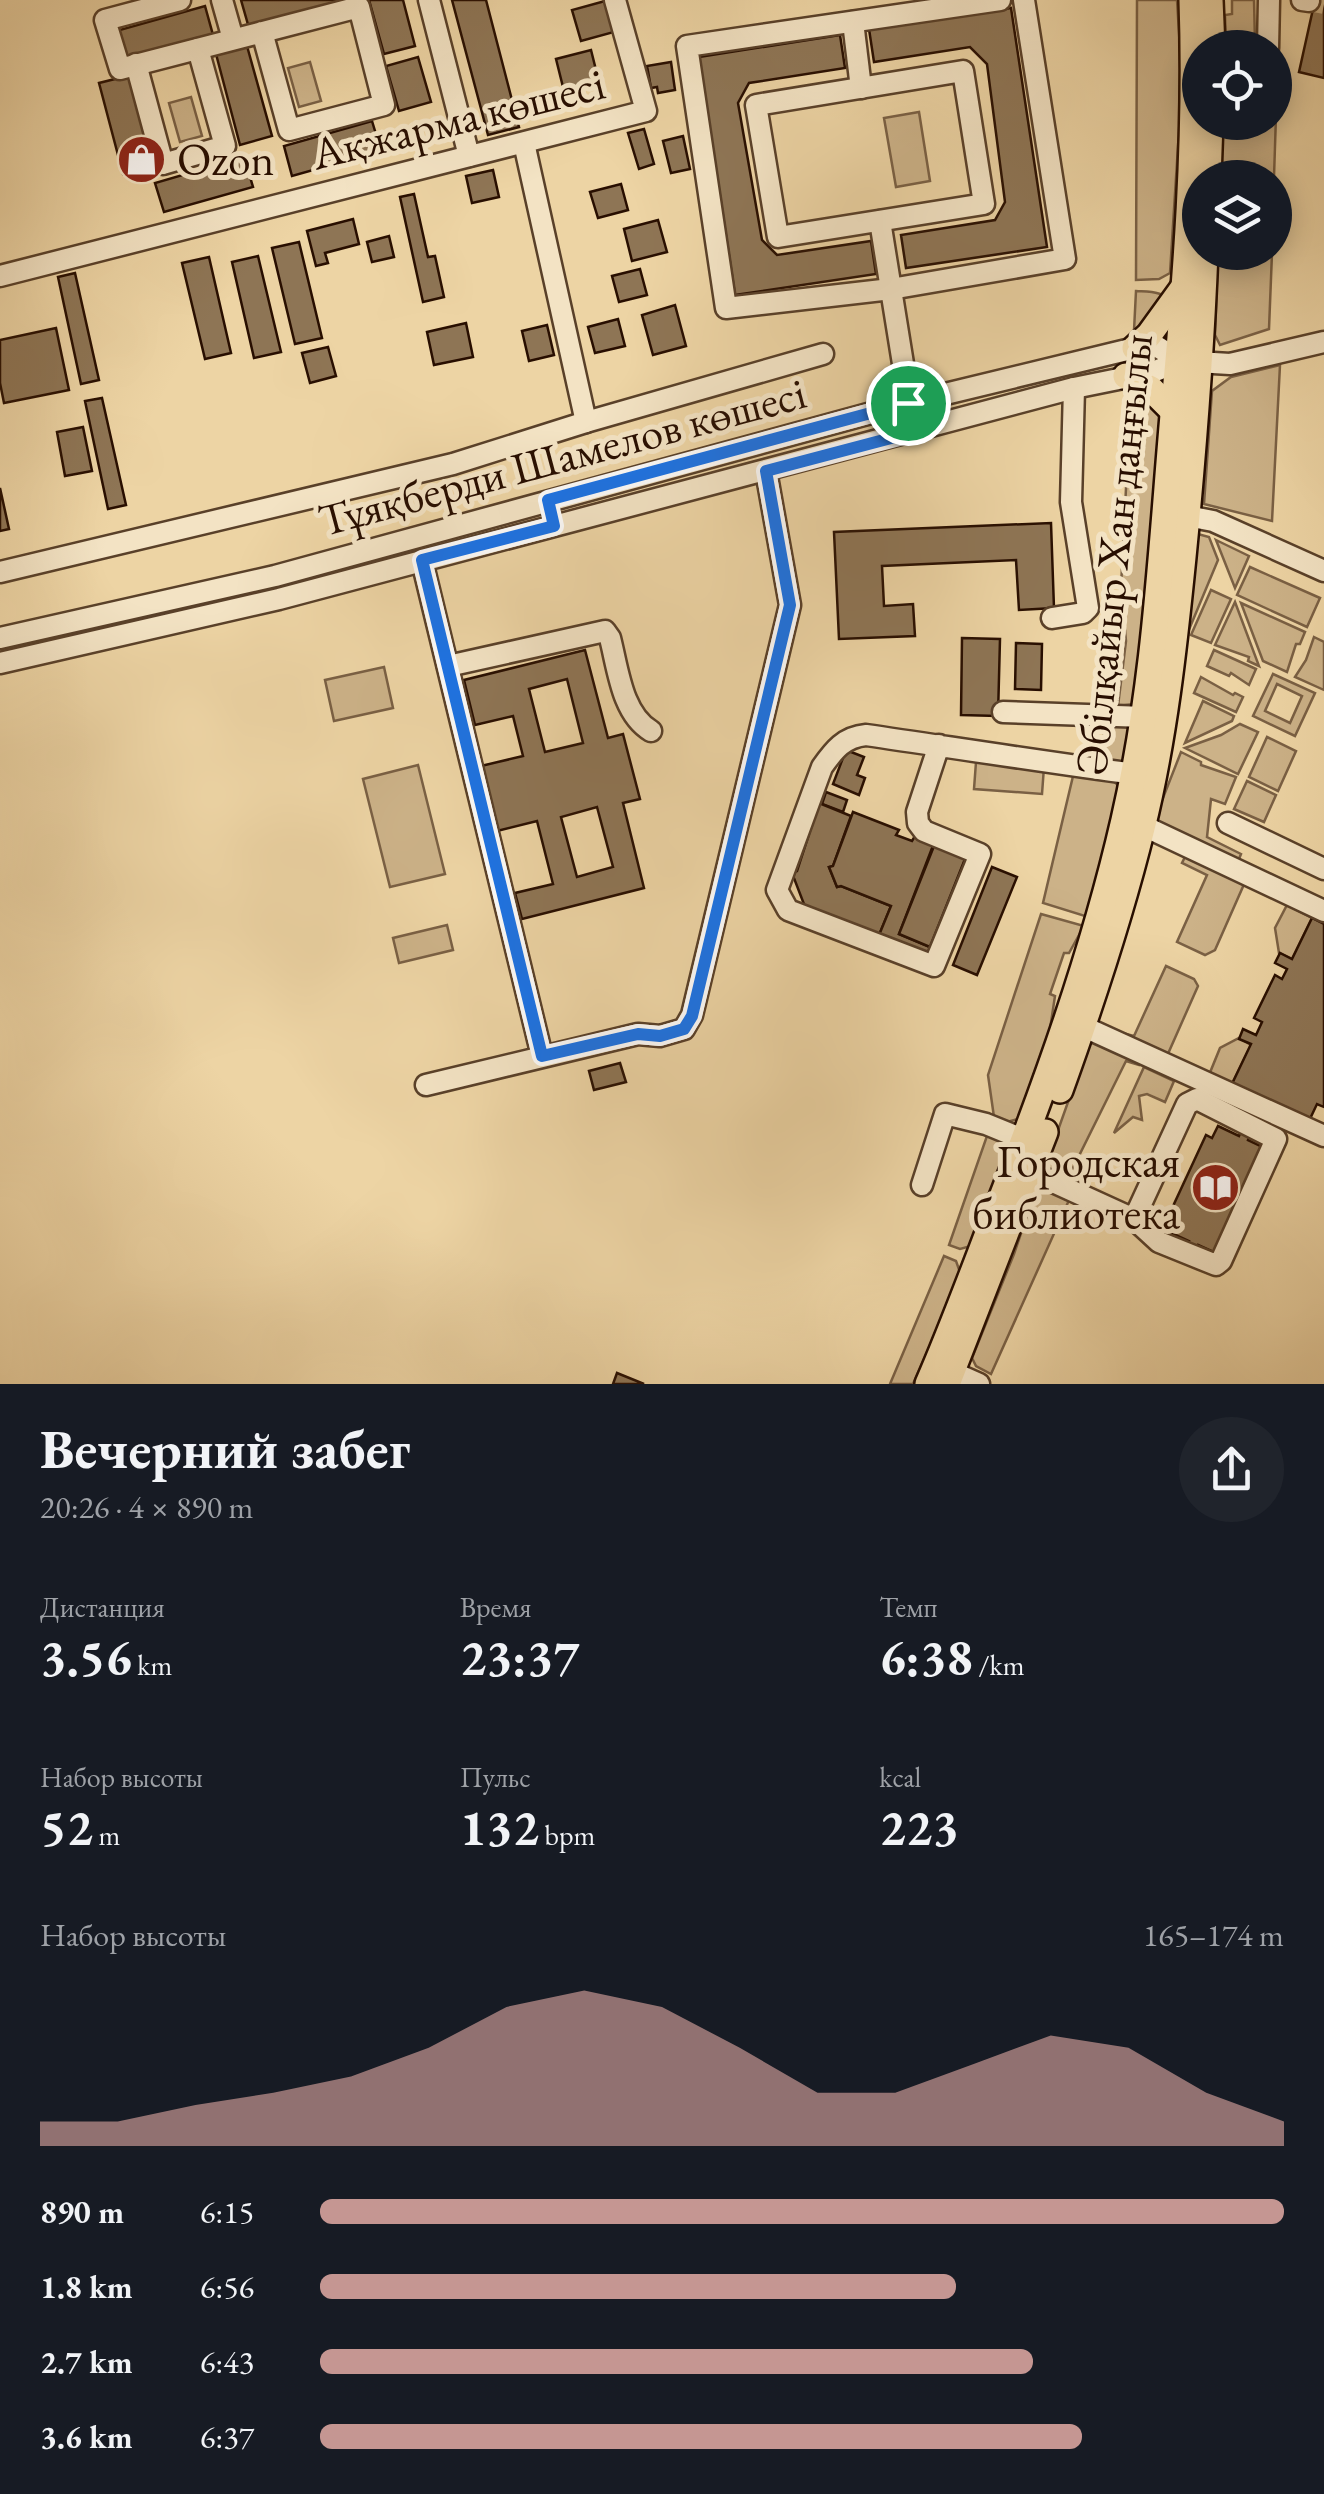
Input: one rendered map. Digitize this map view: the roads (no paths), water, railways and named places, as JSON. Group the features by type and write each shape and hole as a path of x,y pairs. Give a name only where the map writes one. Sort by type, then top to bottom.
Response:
{"main road":[{"name":"Әбілқайыр Хан даңғылы","path":"1192,0 1198,30"},
{"name":"Әбілқайыр Хан даңғылы","path":"1206,30 1210,0"},
{"name":"Әбілқайыр Хан даңғылы","path":"1133,824 1134,774 1158,624 1174,412 1191,362 1183,288 1195,140"},
{"name":"Әбілқайыр Хан даңғылы","path":"950,1378 1031,1172 1075,1023 1098,926 1133,824 1176,632 1187,516 1191,362 1203,270"},
{"path":"1135,348 1183,288"},
{"path":"1126,376 1151,389 1174,412"},
{"name":"Әбілқайыр Хан даңғылы","path":"928,1384 1024,1140 1075,1023"}],"street":[{"path":"180,0 105,20 120,69 358,4 384,105 289,130 262,32"},
{"path":"222,0 233,39"},
{"path":"429,0 470,156"},
{"name":"Ақжарма көшесі","path":"0,276 646,111 616,0"},
{"path":"1000,0 687,46 726,308 891,289 1065,259 1024,0"},
{"path":"1268,30 1269,0"},
{"path":"852,22 861,88"},
{"path":"136,64 162,164 225,146 198,48"},
{"path":"962,71 984,204 778,237 756,105 861,88 962,71"},
{"path":"524,143 586,422"},
{"path":"880,220 914,432"},
{"path":"1191,362 1230,364 1324,342"},
{"name":"Тұяқберди Шамелов көшесі","path":"0,638 275,576 908,403 1135,348 1153,344 1191,362"},
{"path":"0,572 453,464 823,354"},
{"name":"Тұяқберди Шамелов көшесі","path":"0,663 261,603 1074,388 1191,362"},
{"path":"1052,618 1082,613 1088,608 1070,502 1074,388"},
{"path":"426,1085 638,1034 660,1036 684,1029 692,1016 790,605 766,471"},
{"path":"548,500 554,526"},
{"path":"1187,516 1212,521 1324,571"},
{"path":"422,560 542,1056"},
{"path":"448,666 605,631 631,712 638,723 651,731"},
{"path":"1004,712 1145,717"},
{"path":"939,745 917,812 918,823 924,831 980,854 934,966 788,910 777,890 822,767 845,741 866,735 939,745 1134,774"},
{"path":"1133,824 1324,911"},
{"path":"1228,824 1324,869"},
{"path":"1075,1023 1324,1136"},
{"path":"1031,1172 1134,1219 1159,1242 1216,1265 1276,1138 1198,1099 1192,1100 1134,1219"},
{"path":"922,1185 945,1114 986,1124 1024,1140"},
{"path":"950,1378 979,1384"}],"tunnel":[{"path":"1309,1 1324,4"}],"place":[{"name":"Ozon","path":"142,159"},
{"name":"Городская библиотека","path":"1215,1187"}]}
